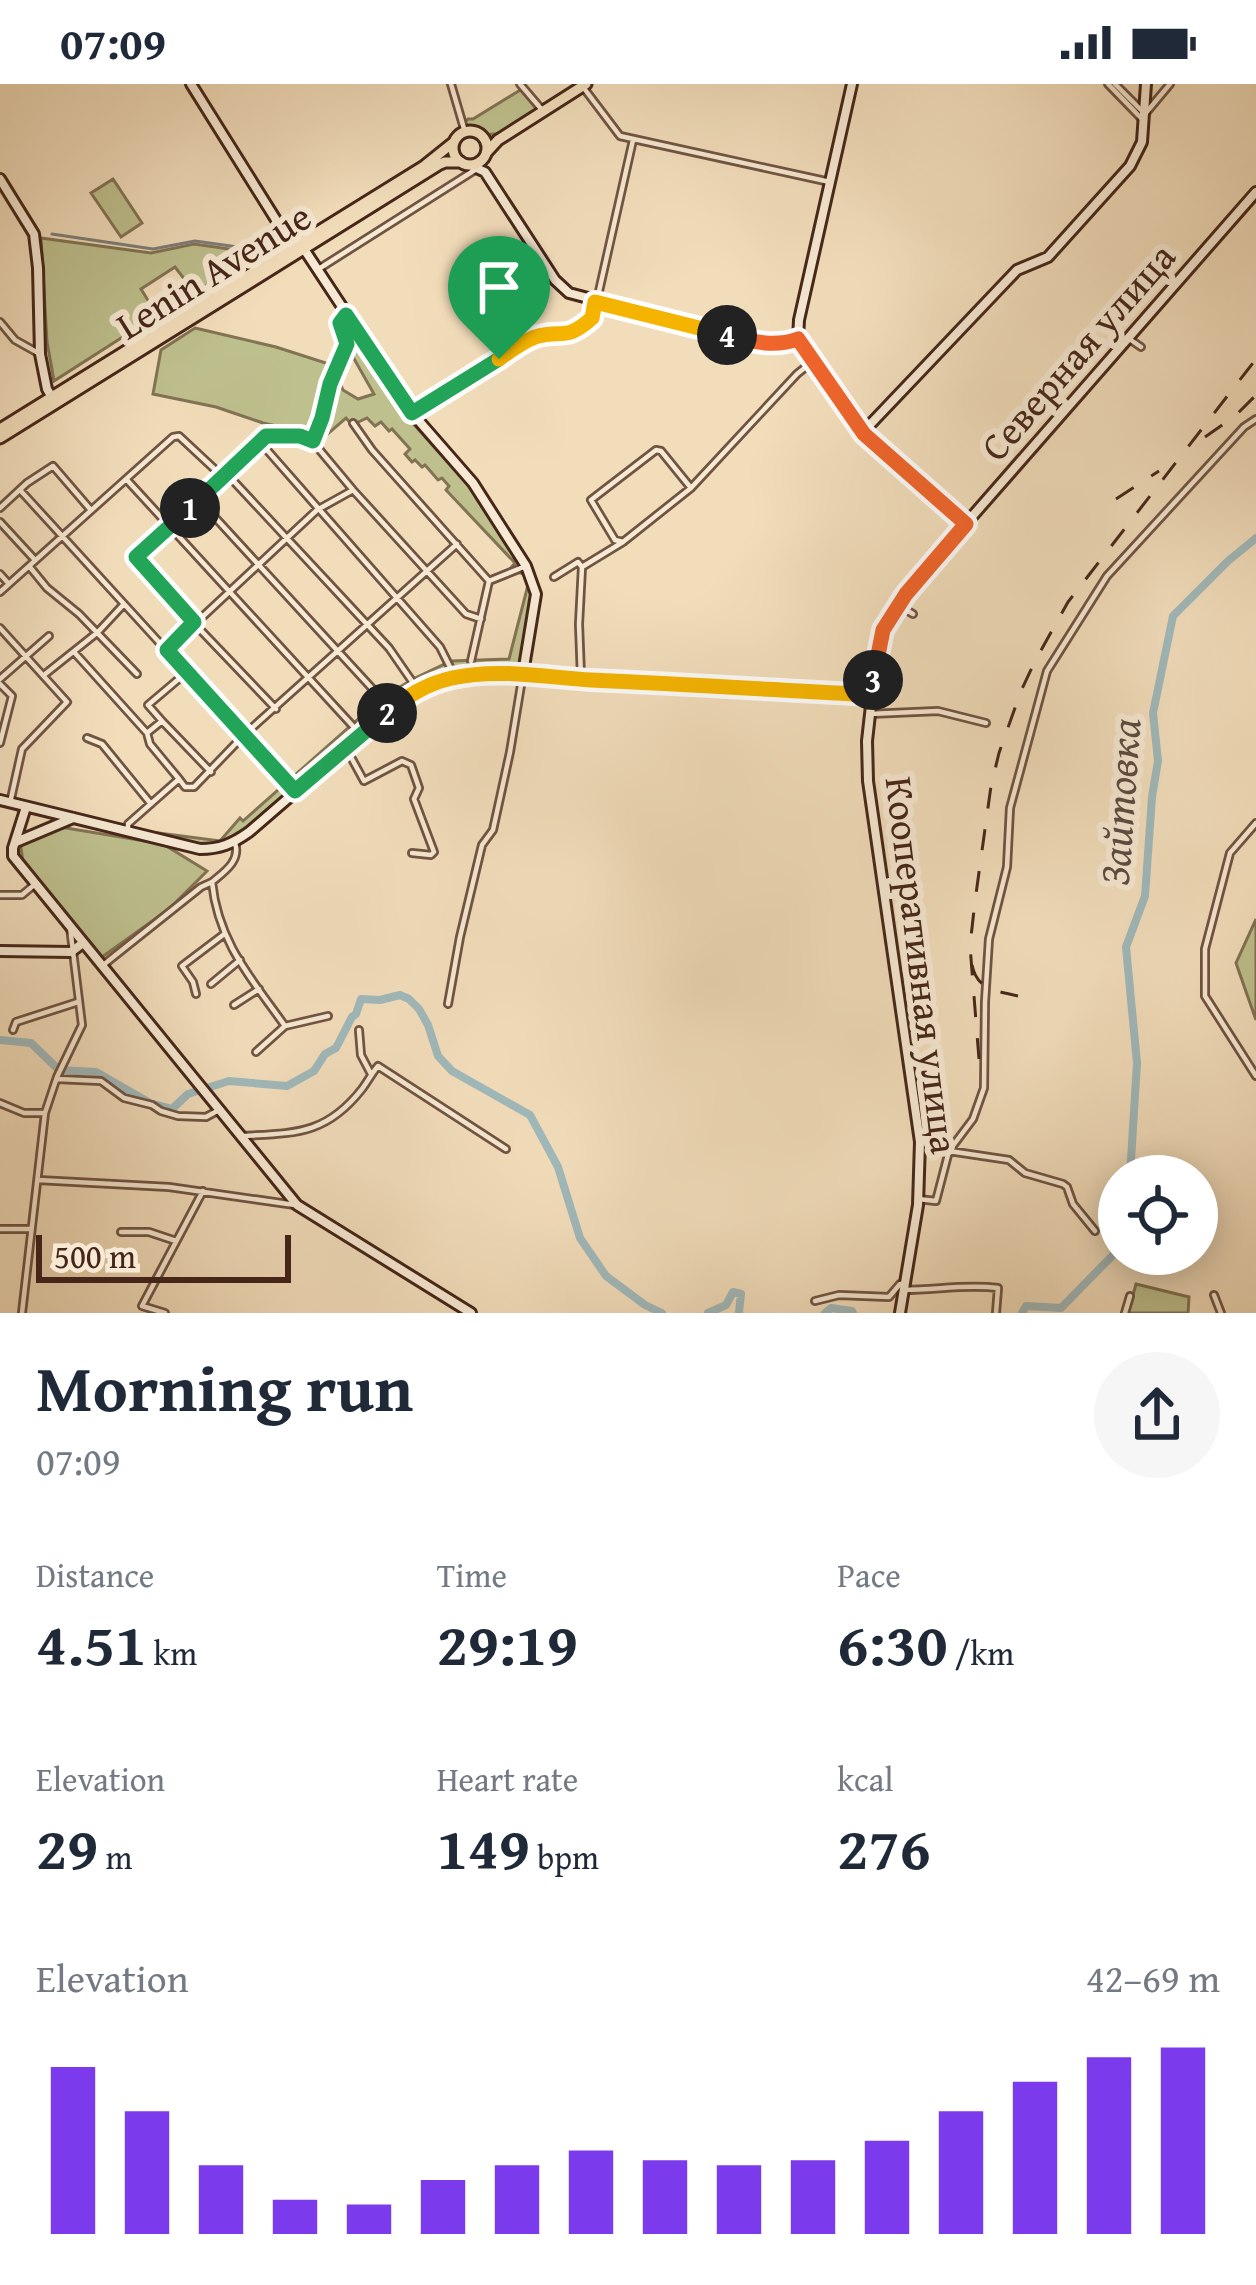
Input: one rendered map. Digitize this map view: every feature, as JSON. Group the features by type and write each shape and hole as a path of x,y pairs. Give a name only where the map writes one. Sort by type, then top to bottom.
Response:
{"main road":[{"path":"191,84 412,413 481,494 526,566 536,594 523,673"},
{"path":"852,84 798,339 862,432 966,524"},
{"path":"862,432 1017,270 1048,256 1123,174 1137,155 1146,84"},
{"name":"Lenin Avenue","path":"0,433 440,164 476,161 516,127 583,85"},
{"name":"Lenin Avenue","path":"298,248 446,151 465,132 497,136 516,127"},
{"path":"476,161 486,141 479,133"},
{"path":"454,142 453,151 476,161 555,280 569,293 759,343 798,339"},
{"path":"0,178 34,234 40,354 53,400"},
{"name":"Северная улица","path":"871,695 878,643 898,605 1256,192"},
{"path":"5,802 200,849 223,847 235,842 418,690 455,677 523,673 871,695"},
{"name":"Кооперативная улица","path":"871,695 868,781 920,1164 900,1313"},
{"path":"26,807 13,856 297,1205 471,1313"},
{"path":"14,842 73,818"},
{"path":"0,951 71,952 83,943"}],"street":[{"path":"451,84 465,132"},
{"path":"520,84 543,111"},
{"path":"1112,84 1145,117 1170,84"},
{"path":"583,85 617,134 830,182"},
{"path":"439,140 446,151"},
{"path":"412,413 527,340 563,336 592,318 633,140"},
{"path":"317,270 418,206 476,161"},
{"path":"313,441 347,344 340,323 346,315"},
{"path":"0,322 15,340 40,354"},
{"path":"1129,338 1141,347"},
{"path":"582,567 623,542 691,488 812,362"},
{"path":"918,1199 936,1201 949,1151 973,1119 984,1088 989,939 1007,867 1010,808 1047,671 1107,575 1256,419"},
{"path":"353,423 489,581"},
{"path":"0,592 179,436 287,537 368,624 418,690"},
{"path":"276,709 136,557 266,436 313,441 466,614 481,620"},
{"path":"260,442 440,647 455,677"},
{"path":"623,542 615,540 591,500 656,450 691,488"},
{"path":"0,508 53,466 90,509"},
{"path":"127,480 362,736"},
{"path":"20,490 295,791"},
{"path":"167,650 317,509 353,490"},
{"path":"199,500 391,710"},
{"path":"0,522 47,588 137,674"},
{"path":"74,652 147,733 150,744 188,789 457,544"},
{"path":"554,577 578,562 582,567 581,679"},
{"path":"489,581 526,566"},
{"path":"0,574 8,584"},
{"path":"471,661 489,581"},
{"path":"44,675 98,632 124,604"},
{"path":"898,605 913,614"},
{"path":"0,628 68,702 22,749 5,802"},
{"path":"0,743 12,696 0,682 49,636"},
{"path":"187,672 148,705 211,772"},
{"path":"448,1004 482,844 493,830 511,752 523,673"},
{"path":"869,714 946,712 986,723"},
{"path":"147,733 162,721"},
{"path":"88,738 102,744 151,804"},
{"path":"346,748 364,781 402,761 411,765 419,788 414,799 434,853 412,853"},
{"path":"128,832 128,824 179,779"},
{"path":"1256,823 1230,853 1205,949 1205,996 1256,1076"},
{"path":"102,966 212,882 234,860 235,842"},
{"path":"212,882 223,934 285,1026"},
{"path":"0,896 22,895 34,885"},
{"path":"22,1313 45,1113 82,1025 70,926"},
{"path":"196,994 182,966 223,934"},
{"path":"211,984 240,960"},
{"path":"235,1005 259,989"},
{"path":"13,1030 16,1022 78,1002"},
{"path":"256,1052 285,1026 328,1016"},
{"path":"358,1030 361,1055 371,1074"},
{"path":"242,1136 321,1126 348,1103 378,1066 506,1149"},
{"path":"57,1078 101,1081 124,1098 178,1116 206,1117 220,1110"},
{"path":"0,1103 24,1113 45,1113"},
{"path":"949,1151 1009,1160 1025,1173 1063,1184 1095,1231"},
{"path":"38,1180 203,1191 297,1205"},
{"path":"165,1313 142,1306 203,1191"},
{"path":"0,1228 31,1229"},
{"path":"121,1232 149,1232 176,1240"},
{"path":"815,1300 838,1295 889,1297 900,1284 936,1290 968,1285 998,1288 996,1313"},
{"path":"1214,1295 1220,1313"},
{"path":"1125,1313 1130,1297"}],"green space":[{"path":"522,89 538,111 501,133 467,129 468,119"},
{"path":"113,179 142,223 121,237 91,193"},
{"path":"41,238 151,253 194,244 257,253 195,293 175,267 141,289 157,315 54,381"},
{"path":"344,321 410,420 470,487 531,579 534,600 520,664 510,671 422,686 233,841 205,847 128,829 220,841 240,818 243,821 382,698 451,661 509,659 529,581 524,574 509,570 515,563 446,490 449,486 442,478 438,480 425,465 412,462 405,454 410,449 381,422 375,426 367,418 352,425 346,418 316,444 314,441 347,351 349,359 340,383 343,390 358,399 374,394 353,357"},
{"path":"195,328 329,364 332,368 313,434 153,394 161,350"},
{"path":"60,827 163,844 207,871 169,909 102,957 23,862 20,841"},
{"path":"1256,919 1256,1020 1236,963"},
{"path":"1136,1284 1189,1297 1188,1313 1128,1313"}],"waterway":[{"path":"52,234 153,249 195,241 259,250"},
{"name":"Зайтовка","path":"1131,1155 1137,1063 1126,947 1145,896 1158,761 1153,713 1173,616 1256,538"},
{"name":"Зайтовка","path":"0,1040 31,1043 59,1070 96,1072 150,1103 172,1109 188,1094 229,1081 287,1086 314,1071 325,1054 336,1048 361,999 400,995 419,1009 438,1056 452,1071 530,1115 558,1167 580,1238 606,1276 662,1313"},
{"name":"Зайтовка","path":"1022,1313 1026,1306 1061,1308 1098,1270"},
{"name":"Зайтовка","path":"708,1313 726,1305 733,1292 741,1294 739,1312"},
{"name":"Зайтовка","path":"825,1313 831,1308 853,1313"}],"railway":[{"path":"979,1059 970,946 975,901 991,786 1021,691 1068,602 1256,359"},
{"path":"1205,437 1256,395"},
{"path":"1116,499 1159,471"},
{"path":"972,965 983,984 1018,996"}],"route":[{"path":"595,302 759,343 798,339 864,434 966,524 906,594 883,630 871,695 523,673 455,677 418,690 396,705 295,791 167,650 194,622 136,557 266,436 313,441 347,344 340,323 346,315 412,413 499,359 527,340 574,332 592,318 595,302"}]}
